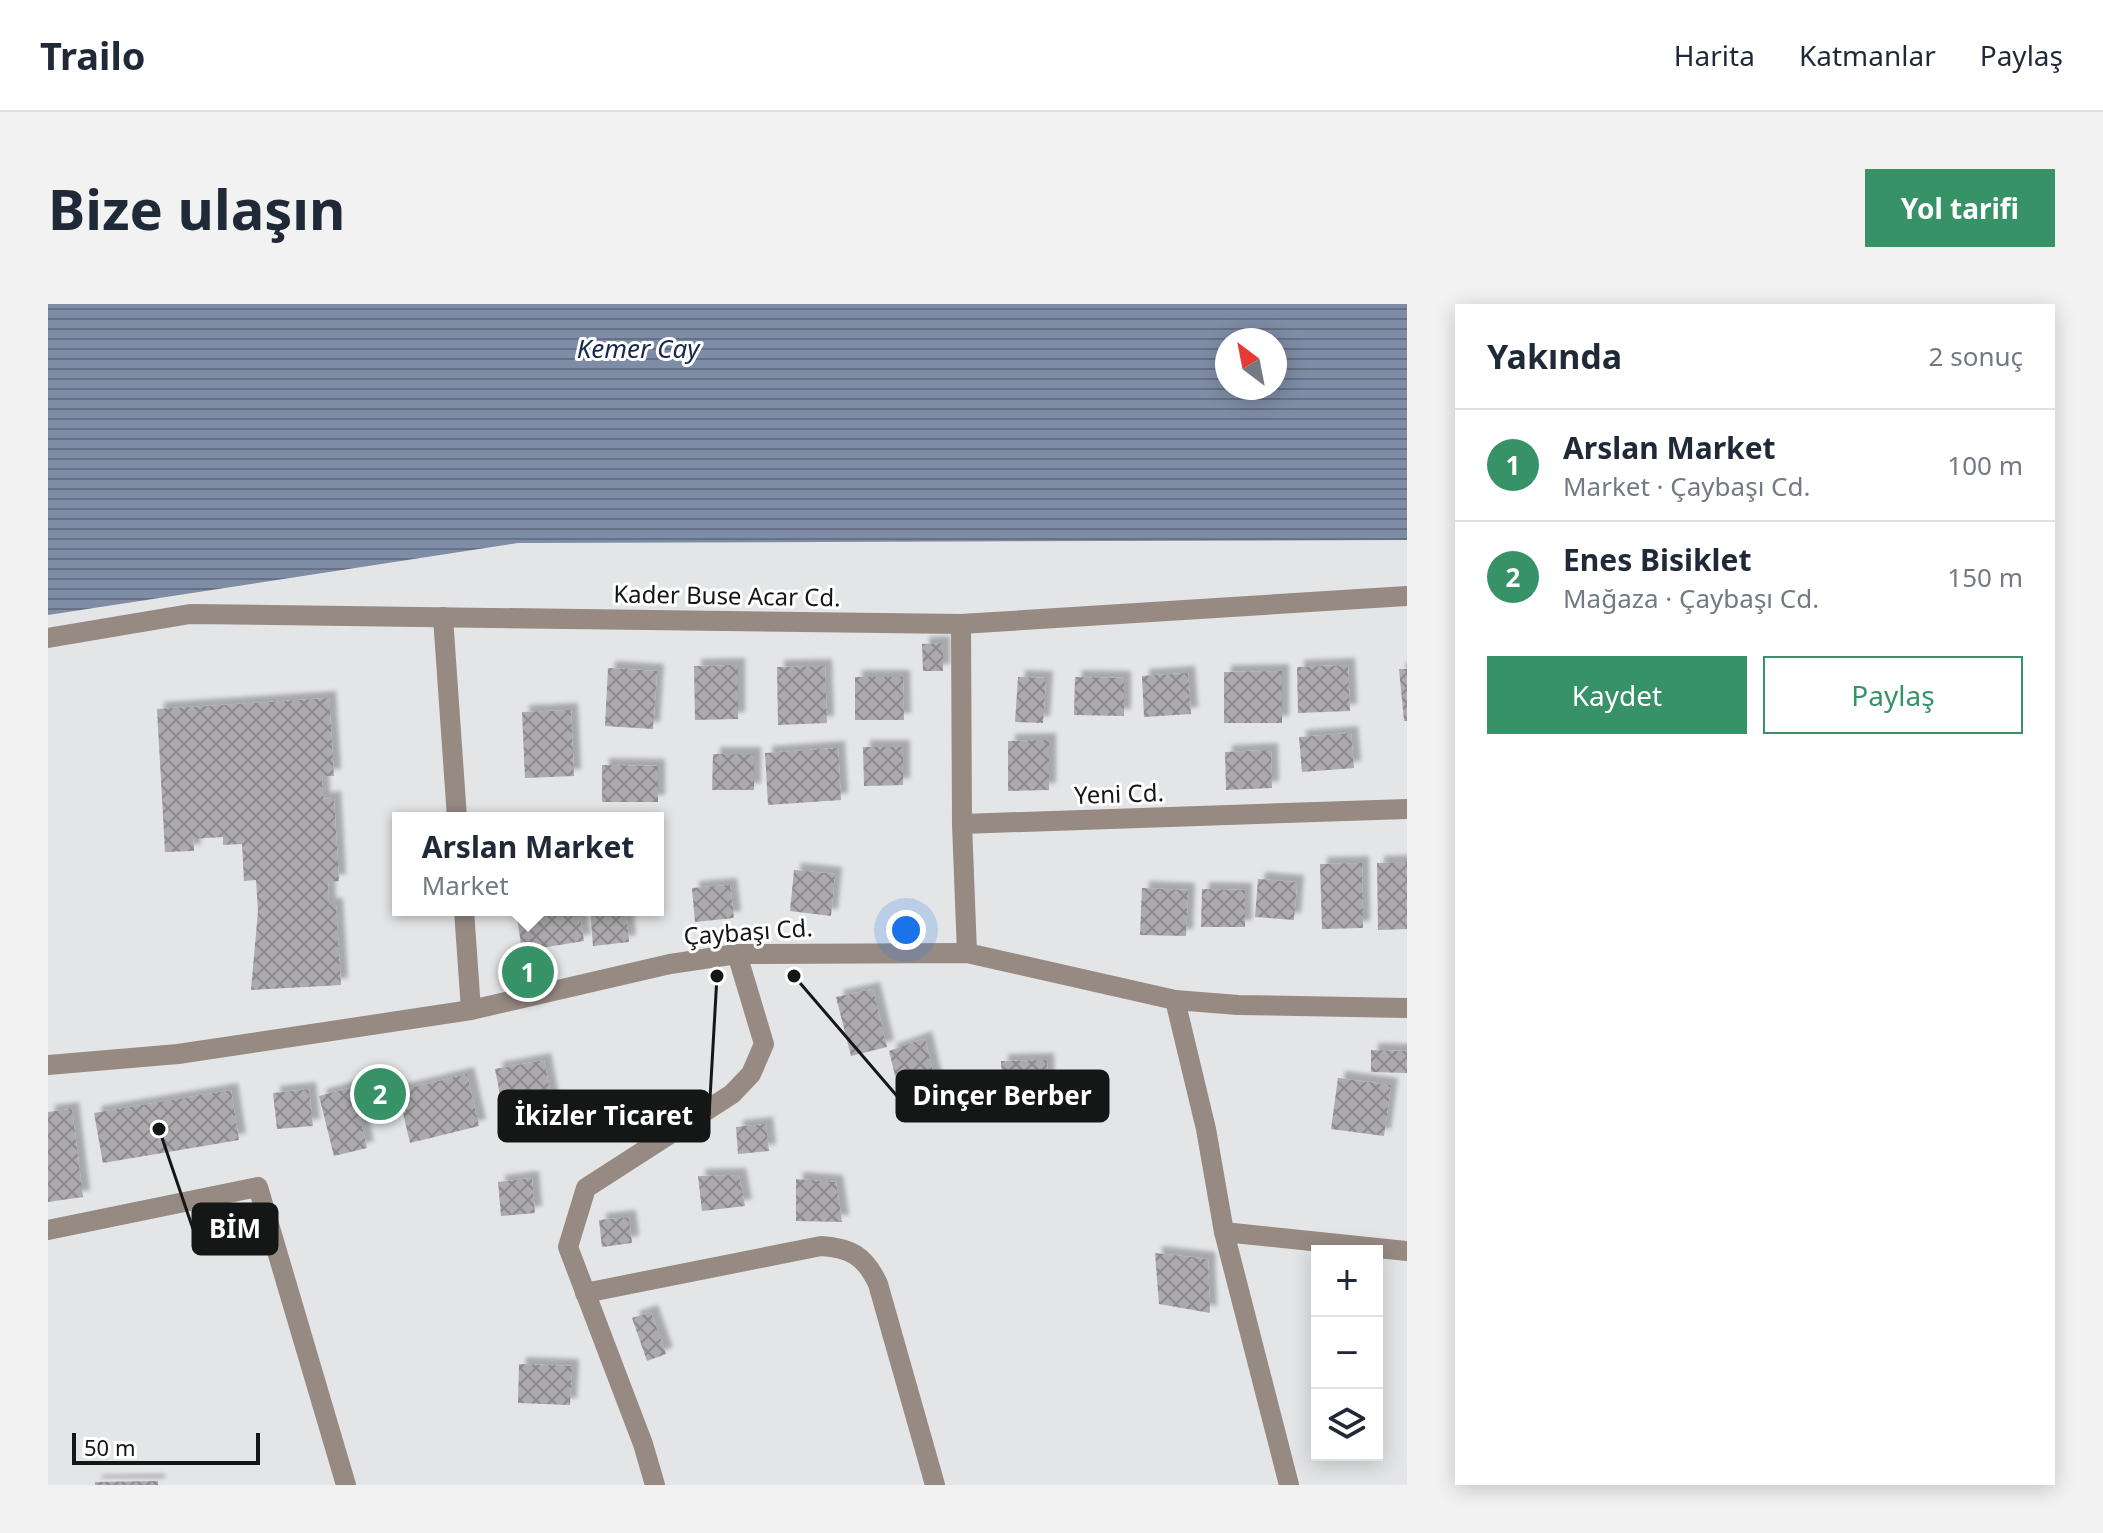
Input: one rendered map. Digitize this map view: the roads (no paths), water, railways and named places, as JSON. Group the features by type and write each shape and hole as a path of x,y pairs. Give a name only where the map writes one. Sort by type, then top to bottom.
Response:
{"street":[{"name":"Kader Buse Acar Cd.","path":"48,638 190,614 961,624 1407,596"},
{"path":"443,617 457,812"},
{"path":"961,624 962,824 967,953"},
{"name":"Yeni Cd.","path":"962,824 1407,809"},
{"path":"464,916 471,1010"},
{"name":"Çaybaşı Cd.","path":"48,1065 178,1054 471,1010 670,964 737,954 967,953 1175,1000 1238,1005 1407,1008"},
{"path":"650,1484 643,1444 568,1247 586,1188 732,1094 751,1074 764,1044 737,954"},
{"path":"1175,1000 1206,1129 1224,1232 1289,1485"},
{"path":"48,1230 258,1187 346,1485"},
{"path":"1224,1232 1407,1251"},
{"path":"585,1293 821,1246 843,1247 857,1254 869,1265 878,1284 935,1485"}],"water":[{"name":"Kemer Cay","path":"48,304 1407,304 1407,540 518,543 48,615"}],"place":[{"name":"Arslan Market","path":"528,972"},
{"name":"İkizler Ticaret","path":"717,976"},
{"name":"Dinçer Berber","path":"794,976"},
{"name":"Enes Bisiklet","path":"380,1094"},
{"name":"BİM","path":"159,1129"}]}
